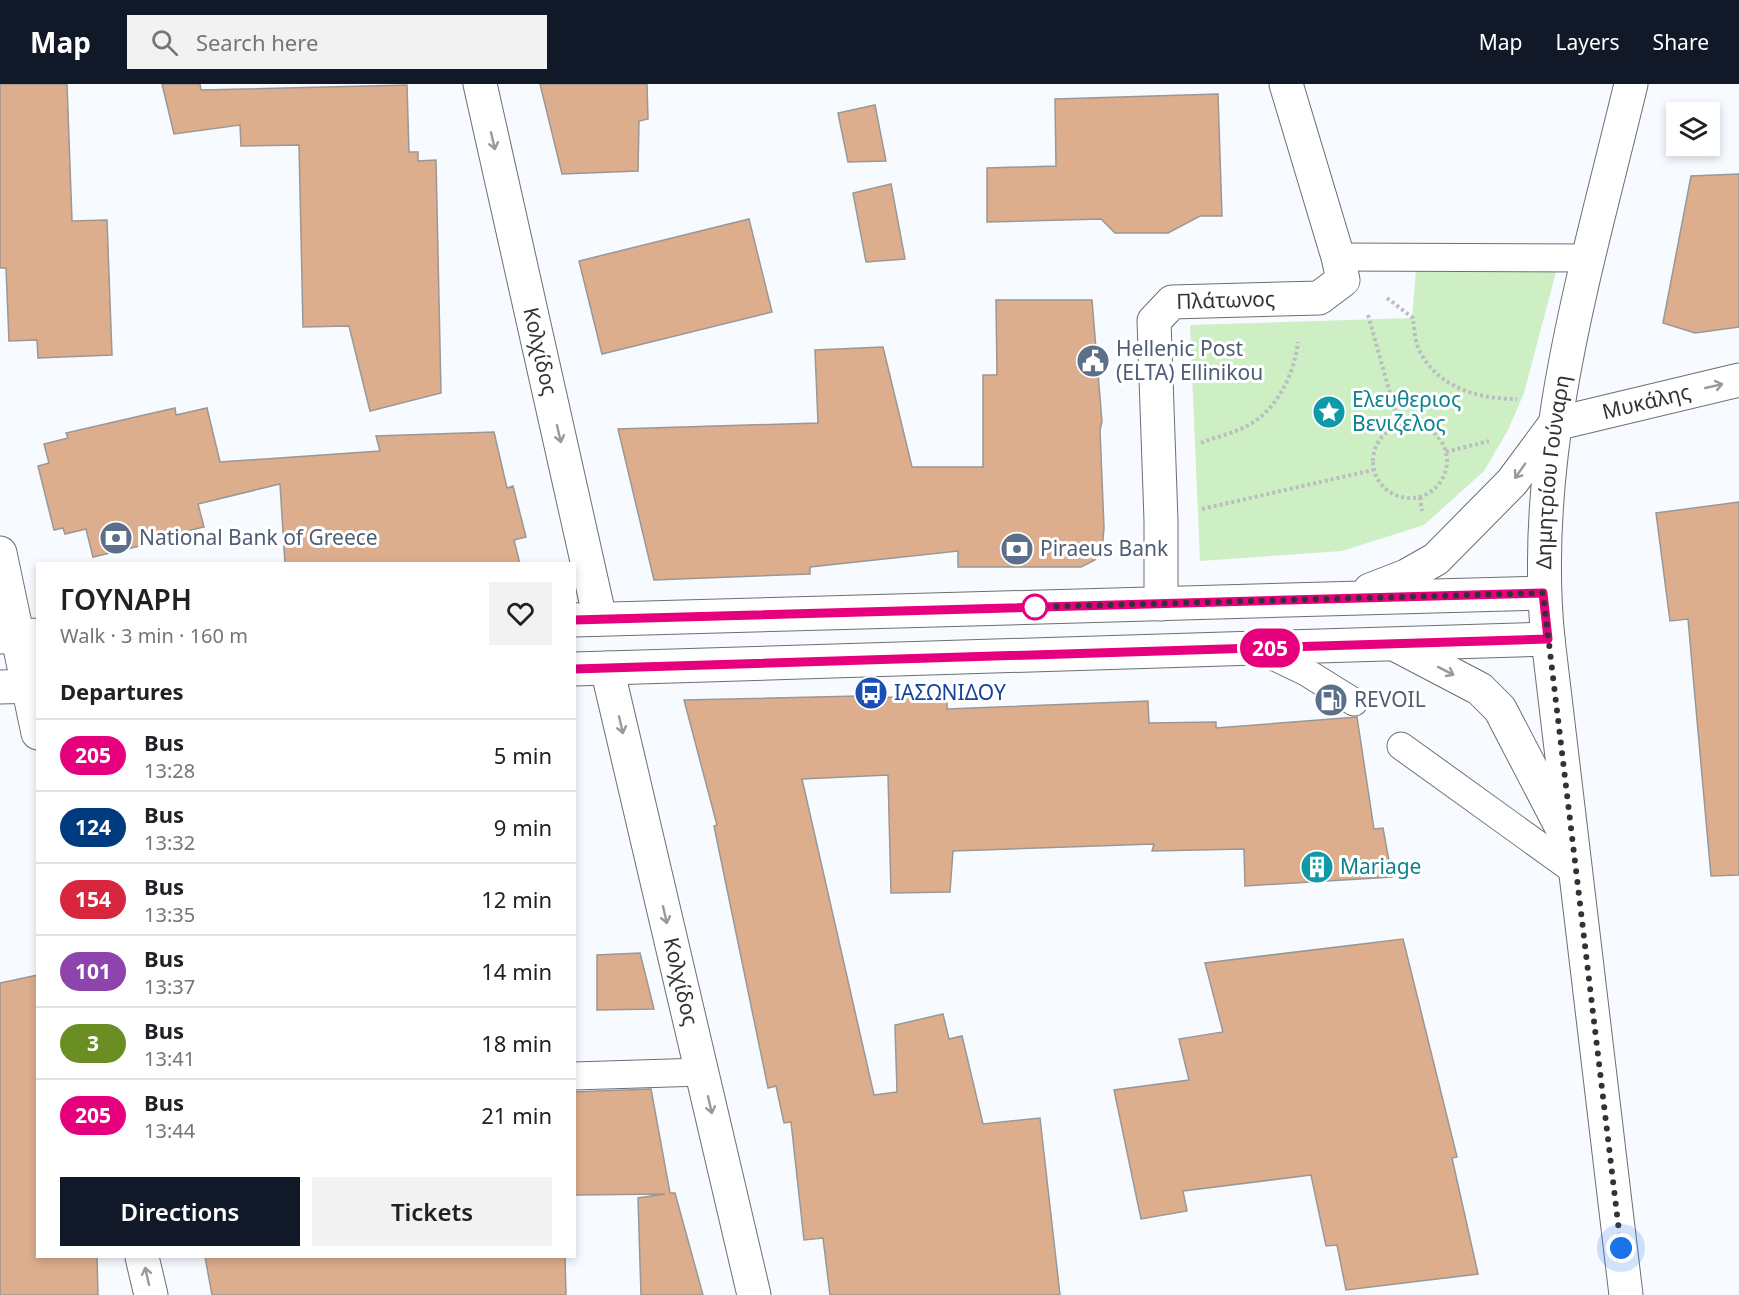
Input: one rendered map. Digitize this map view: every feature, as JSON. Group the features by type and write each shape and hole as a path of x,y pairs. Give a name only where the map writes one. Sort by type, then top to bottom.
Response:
{"street":[{"name":"Κολχίδος","path":"480,84 576,562"},
{"path":"1286,84 1341,268"},
{"name":"Δημητρίου Γούναρη","path":"1626,1295 1543,593 1555,424 1589,258 1631,84"},
{"name":"Πλάτωνος","path":"1161,604 1161,521 1154,321 1172,302 1319,298 1341,268"},
{"name":"Μυκάλης","path":"1555,424 1739,380"},
{"path":"1347,598 1406,576 1436,559 1512,482 1555,424"},
{"path":"0,553 19,636 22,686 36,727"},
{"name":"Κολχίδος","path":"576,564 587,619"},
{"path":"587,619 1543,593"},
{"path":"576,669 1548,639"},
{"path":"1394,644 1480,689 1500,709 1575,862"},
{"name":"Κολχίδος","path":"608,668 754,1295"},
{"path":"142,1258 151,1295"}],"lane":[{"path":"1341,268 1589,258"},
{"path":"1257,648 1306,672 1354,702"},
{"path":"1401,746 1575,862"},
{"path":"576,1076 702,1072"}],"path":[{"path":"1341,268 1413,318 1418,349 1445,381 1478,396 1526,399 1555,424"},
{"path":"1341,268 1370,319 1398,425"},
{"path":"1159,450 1194,446 1247,426 1262,416 1285,387 1292,372 1299,331 1299,299"},
{"path":"1398,425 1423,425 1442,441 1446,452 1445,475 1431,492 1409,499 1387,491 1374,470 1374,449 1380,438 1398,425"},
{"path":"1161,521 1374,470"}],"green space":[{"path":"1557,268 1524,393 1508,430 1484,471 1424,525 1342,551 1200,561 1190,325 1412,318 1416,270"}],"building":[{"path":"0,84 67,84 72,221 107,220 112,355 38,358 37,340 9,341 6,268 0,268"},
{"path":"162,84 200,84 201,90 407,85 409,152 418,152 418,161 436,160 441,393 370,411 349,326 303,327 299,145 241,146 240,125 174,134"},
{"path":"540,84 647,84 648,119 639,121 638,171 562,174"},
{"path":"1218,94 1222,216 1200,216 1168,233 1115,233 1101,219 987,222 987,168 1056,166 1055,99"},
{"path":"875,105 886,161 848,162 838,113"},
{"path":"1739,174 1739,327 1695,333 1663,323 1691,176"},
{"path":"891,184 905,259 866,262 853,193"},
{"path":"749,219 772,312 602,354 579,261"},
{"path":"996,300 1092,300 1102,422 1100,430 1104,528 1102,550 1095,560 1081,567 958,567 958,551 810,567 810,574 654,580 618,429 818,423 815,350 883,347 912,467 983,467 983,375 997,375"},
{"path":"175,408 176,415 207,408 220,462 380,451 376,436 494,432 507,488 513,486 526,537 514,540 520,562 285,562 280,484 198,504 204,527 139,542 140,546 93,557 86,529 65,534 63,528 54,530 38,466 49,463 44,444 68,438 66,433"},
{"path":"1739,502 1739,875 1711,876 1688,619 1670,621 1656,513"},
{"path":"858,696 858,698 947,696 947,709 1148,701 1149,723 1216,722 1216,728 1357,717 1374,829 1383,828 1392,877 1245,886 1244,849 1152,851 1154,844 953,851 950,892 891,893 888,775 802,779 874,1095 897,1092 895,1025 943,1014 949,1039 962,1036 983,1124 1040,1118 1060,1295 830,1295 823,1238 804,1240 791,1122 784,1123 776,1086 768,1088 714,826 717,825 684,700"},
{"path":"1403,939 1457,1157 1452,1158 1478,1274 1346,1290 1337,1245 1326,1246 1311,1175 1183,1191 1187,1211 1141,1219 1114,1090 1189,1080 1179,1039 1223,1032 1205,963"},
{"path":"640,953 654,1009 597,1010 597,955"},
{"path":"36,975 36,1258 97,1258 98,1295 0,1295 0,983"},
{"path":"651,1089 670,1193 675,1193 703,1295 641,1295 638,1198 665,1194 576,1195 576,1092"},
{"path":"205,1258 565,1258 566,1295 212,1295"}],"bus line":[{"name":"205","path":"576,620 1543,593 1548,639 870,662 576,669"}],"place":[{"name":"Hellenic Post (ELTA) Ellinikou","path":"1093,361"},
{"name":"Ελευθεριος Βενιζελος","path":"1329,412"},
{"name":"National Bank of Greece","path":"116,538"},
{"name":"Piraeus Bank","path":"1017,549"},
{"name":"ΙΑΣΩΝΙΔΟΥ","path":"871,693"},
{"name":"REVOIL","path":"1331,700"},
{"name":"Mariage","path":"1317,867"}],"route":[{"path":"1035,607 1543,593 1621,1248"}]}
